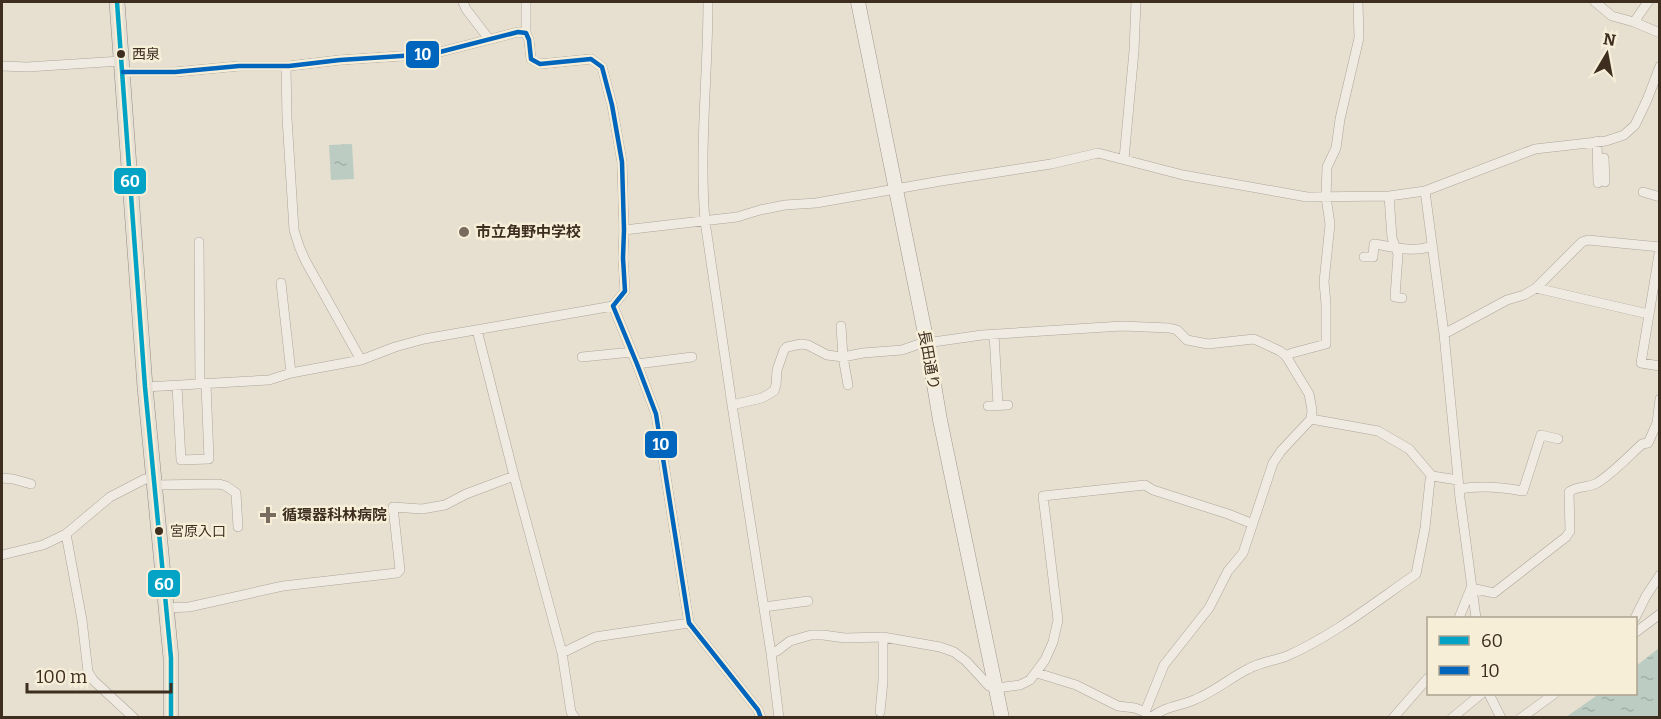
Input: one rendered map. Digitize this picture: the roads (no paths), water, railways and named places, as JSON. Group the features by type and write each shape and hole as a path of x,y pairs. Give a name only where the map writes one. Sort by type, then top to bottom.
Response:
{"main road":[{"path":"117,2 145,387 171,658 171,717"}],"street":[{"path":"463,2 489,39"},
{"path":"145,387 269,380 291,373 361,360 424,339 613,306 625,291 622,162 612,105 602,67 591,60 540,64 531,59 526,33 526,2"},
{"path":"708,2 702,173 705,221 779,717"},
{"name":"長田通り","path":"858,2 927,343 940,420 1002,717"},
{"path":"1124,159 1136,2"},
{"path":"1286,357 1292,353 1326,344 1324,282 1330,224 1326,197 1327,167 1336,148 1340,118 1359,38 1358,2"},
{"path":"1634,22 1648,2"},
{"path":"1602,3 1612,16 1634,22 1659,33"},
{"path":"2,66 122,67 175,72 239,66 286,66 432,54 518,32 526,33"},
{"path":"286,66 286,118 294,230 305,260 361,360"},
{"path":"624,230 737,217 776,207 816,203 1051,164 1098,153 1183,175 1307,197 1389,196 1425,190 1535,149 1600,141 1624,135 1635,125 1659,66"},
{"path":"1600,141 1602,183"},
{"path":"1425,190 1444,334 1458,484 1476,617"},
{"path":"1643,192 1659,197"},
{"path":"1389,196 1392,238 1398,254 1395,297 1402,298"},
{"path":"1444,334 1507,300 1524,295 1536,288 1582,242 1588,240 1659,248 1641,363 1659,366"},
{"path":"177,386 181,460 209,459 203,384 199,242"},
{"path":"1364,257 1373,257 1374,244 1422,250 1432,246"},
{"path":"280,283 291,373"},
{"path":"1536,288 1648,314"},
{"path":"613,306 656,414 689,622 758,710 761,717"},
{"path":"841,326 848,385"},
{"path":"732,405 762,398 774,391 777,370 784,350 787,347 801,344 808,345 827,355 843,357 902,350 919,344 994,334 1122,326 1168,328 1177,330 1187,340 1208,344 1254,339 1280,351 1309,394 1311,418 1273,463 1243,553 1228,571 1209,608 1164,665 1148,716"},
{"path":"477,330 562,653 571,712 574,717"},
{"path":"988,406 1003,405 991,372 994,334"},
{"path":"582,357 632,352"},
{"path":"637,364 692,357"},
{"path":"1471,588 1494,593 1566,537 1570,531 1569,492 1573,488 1595,484 1611,473 1642,444 1648,443 1657,423 1659,399"},
{"path":"1311,418 1378,431 1409,449 1432,476 1458,484 1523,491 1541,435 1558,439"},
{"path":"1148,716 1171,706 1193,701 1250,667 1288,655 1322,638 1416,574 1432,476"},
{"path":"166,608 189,607 284,586 397,573 400,570 393,507 422,509 445,505 466,494 514,477"},
{"path":"2,478 31,484"},
{"path":"2,555 43,544 66,534 110,497 145,479 154,482 226,486 236,494 238,527"},
{"path":"771,653 790,641 811,635 845,638 883,637 940,647 954,652 966,661 989,686 996,688 1020,685 1037,673 1045,660 1058,620 1043,496 1145,485 1153,490 1253,524"},
{"path":"66,534 82,620 88,672 93,680 134,717"},
{"path":"1636,617 1659,575"},
{"path":"1458,617 1471,588"},
{"path":"764,607 808,601"},
{"path":"1637,630 1659,614"},
{"path":"562,653 595,637 689,622"},
{"path":"880,712 884,681 883,637"},
{"path":"1037,673 1076,686 1118,706 1135,708 1148,716"},
{"path":"1393,717 1427,679"},
{"path":"1452,717 1479,695"},
{"path":"1490,695 1501,717"},
{"path":"1521,717 1551,695"}],"water":[{"path":"352,144 354,179 331,180 329,145"},
{"path":"1659,648 1659,717 1566,717 1598,695 1637,695 1637,665"}],"place":[{"name":"西泉","path":"121,54"},
{"name":"市立角野中学校","path":"464,232"},
{"name":"循環器科林病院","path":"268,515"},
{"name":"宮原入口","path":"159,531"}]}
